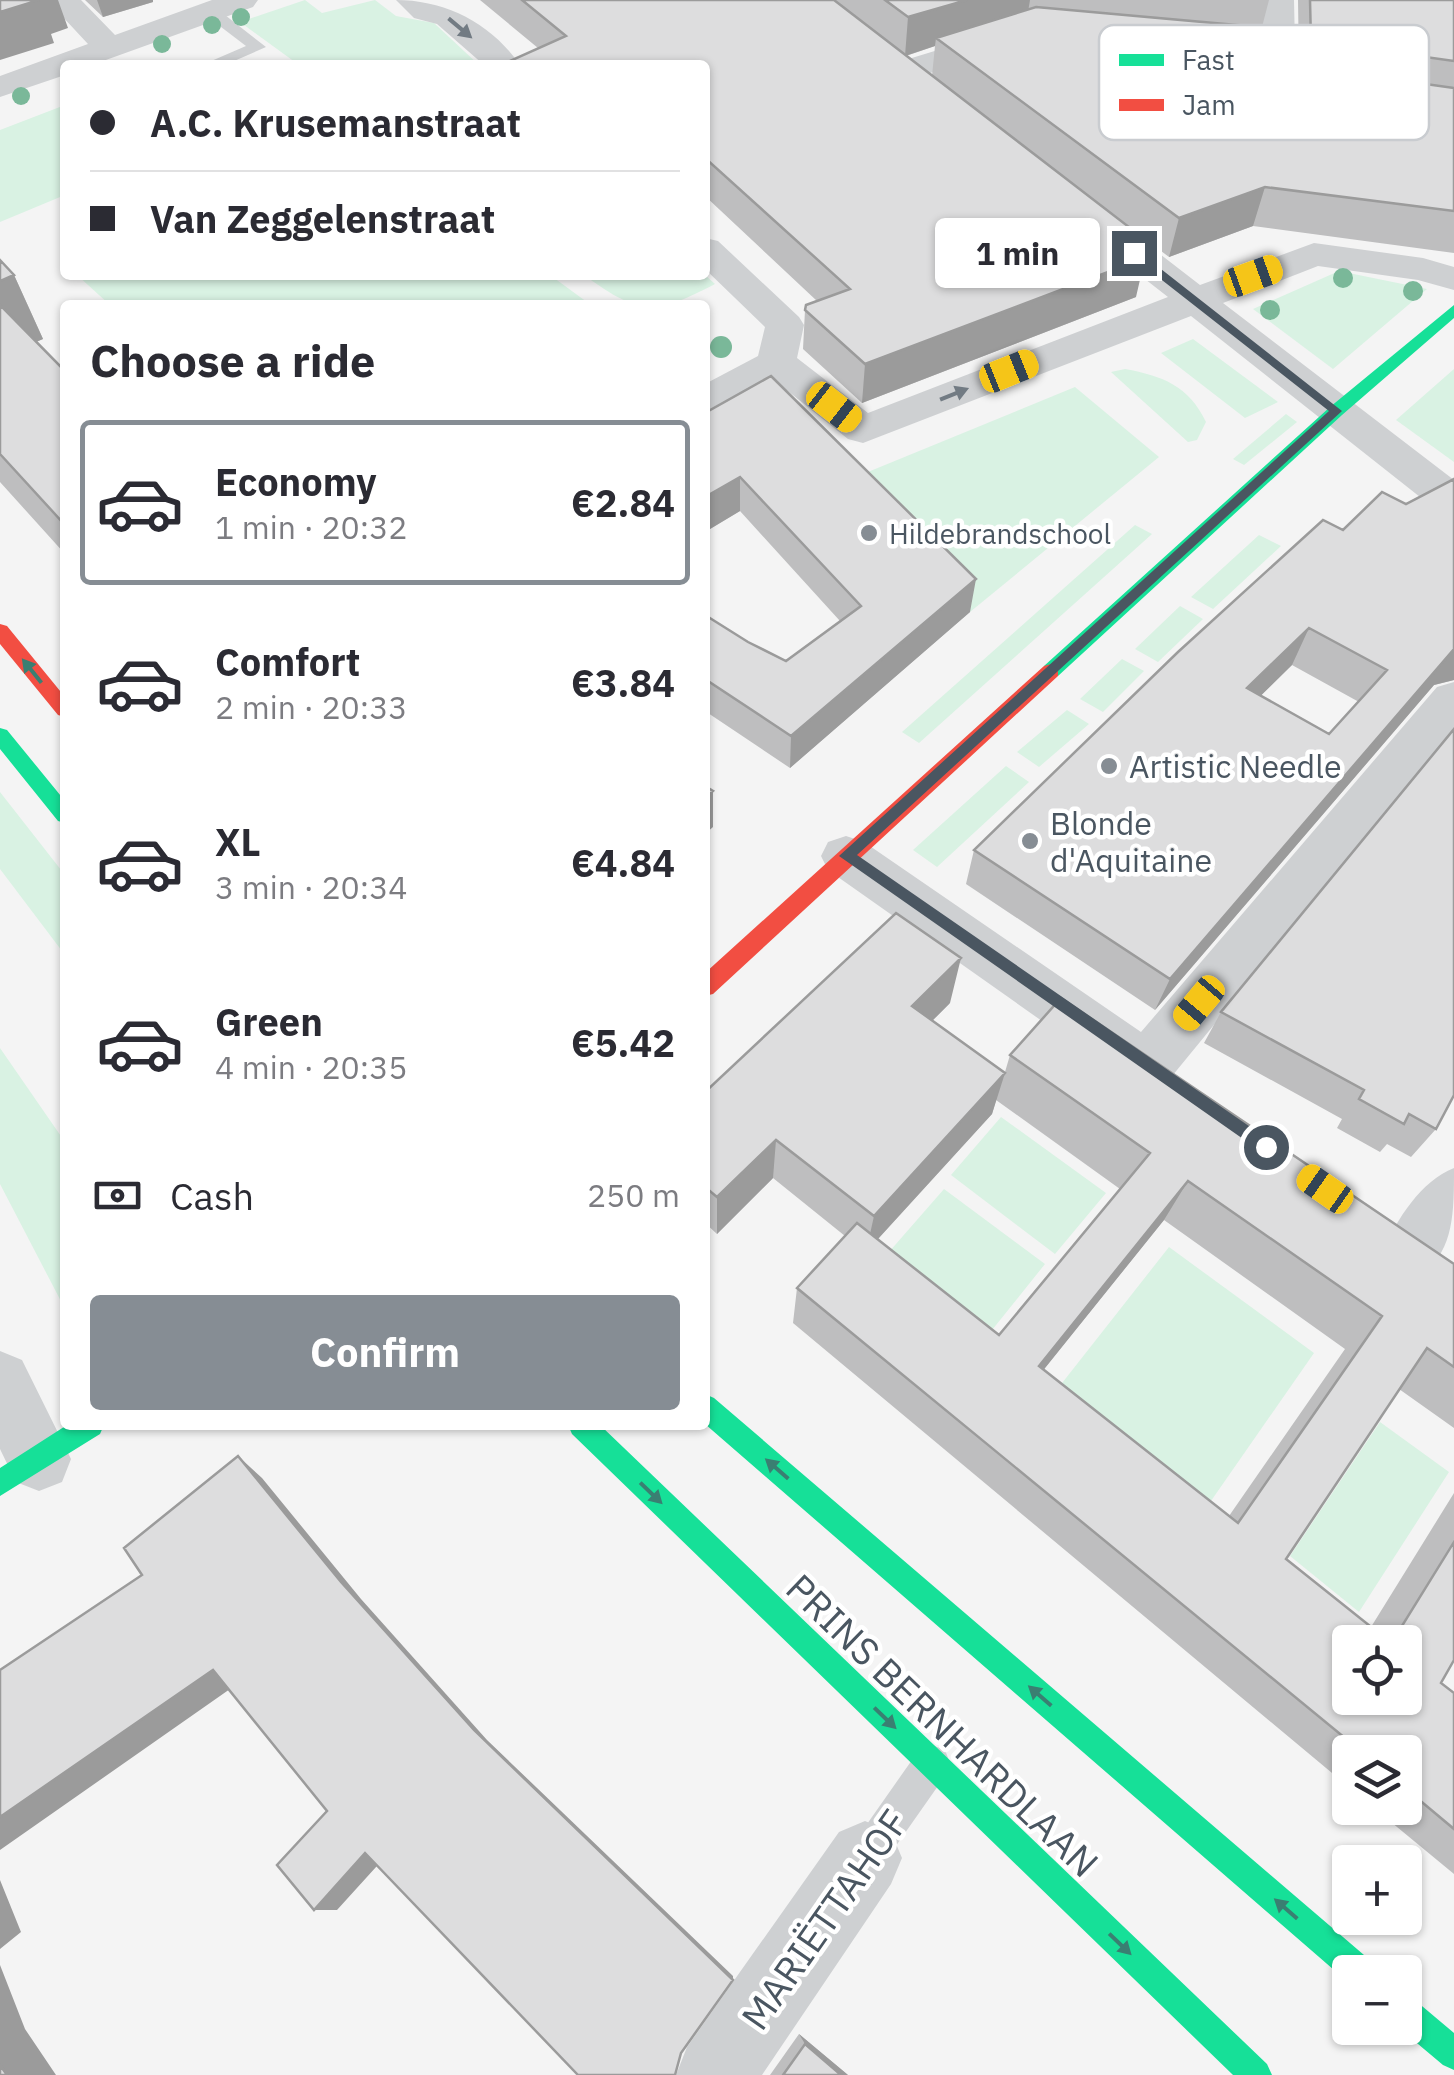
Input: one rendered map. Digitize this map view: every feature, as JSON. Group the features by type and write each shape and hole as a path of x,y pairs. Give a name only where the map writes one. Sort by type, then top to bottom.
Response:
{"main road":[{"path":"710,982 1336,411 1454,310"},
{"path":"0,631 60,704"},
{"path":"0,735 60,809"},
{"path":"710,1411 1340,1955"},
{"path":"20,1471 83,1430"},
{"name":"PRINS BERNHARDLAAN","path":"586,1430 1256,2075"},
{"path":"1422,2027 1454,2054"}],"street":[{"path":"63,0 108,46"},
{"path":"70,60 242,0"},
{"path":"412,0 425,11 448,17 498,60"},
{"path":"1278,0 1279,25"},
{"path":"901,72 1039,32"},
{"path":"869,48 932,96"},
{"path":"0,86 60,64"},
{"path":"1054,191 1454,502"},
{"path":"710,254 785,325 776,362 710,398"},
{"path":"776,362 863,430 1192,298 1314,254 1424,270 1454,279"},
{"path":"1148,1064 1454,700"},
{"path":"846,856 1195,1097"},
{"path":"1411,1250 1454,1195"},
{"path":"0,1382 20,1471"},
{"name":"MARIËTTAHOF","path":"715,2075 865,1858"}],"lane":[{"path":"210,11 258,47 223,60"},
{"name":"MARIËTTAHOF","path":"865,1858 932,1763"}],"green space":[{"path":"305,0 322,13 375,0 396,16 434,23 474,60 292,60 240,22"},
{"path":"60,107 60,197 0,222 0,130"},
{"path":"1339,271 1427,289 1333,369 1253,309"},
{"path":"82,280 557,280 584,300 104,300"},
{"path":"591,280 710,280 715,284 681,300 624,300"},
{"path":"1193,339 1278,402 1245,418 1161,353"},
{"path":"1125,369 1163,379 1183,391 1206,422 1197,440 1188,442 1111,372"},
{"path":"1454,369 1454,462 1396,420"},
{"path":"1075,387 1159,457 970,612 841,483"},
{"path":"1286,414 1297,422 1244,465 1233,459"},
{"path":"1135,525 1152,534 919,743 902,732"},
{"path":"1259,535 1281,546 1213,609 1191,597"},
{"path":"1180,606 1203,619 1158,662 1135,649"},
{"path":"1122,659 1144,671 1103,712 1080,699"},
{"path":"1067,710 1089,724 1039,767 1017,752"},
{"path":"1006,766 1029,782 937,867 913,850"},
{"path":"0,792 60,869 60,948 0,869"},
{"path":"0,1048 60,1135 60,1299 0,1184"},
{"path":"1001,1117 1106,1193 1055,1254 951,1175"},
{"path":"944,1189 1045,1264 984,1340 882,1260"},
{"path":"1169,1247 1314,1353 1204,1511 1055,1392"},
{"path":"1380,1422 1449,1472 1359,1612 1290,1556"}],"building":[{"path":"0,0 39,0 0,12"},
{"path":"522,0 834,0 1138,234 1121,240 1145,258 865,364 805,310 806,305 850,289 710,163 710,60 512,60 566,36"},
{"path":"885,0 967,0 908,17"},
{"path":"1310,0 1454,0 1454,61 1429,58 1429,25 1311,25"},
{"path":"1036,7 1236,25 1099,25 1099,140 1429,140 1429,84 1454,88 1454,211 1265,187 1179,218 936,38"},
{"path":"0,260 14,275 0,281"},
{"path":"0,305 60,366 60,520 0,454"},
{"path":"771,376 976,579 791,736 710,682 710,618 786,661 861,606 740,477 710,494 710,410"},
{"path":"1454,479 1454,649 1170,979 974,850 1178,652 1323,520 1343,530 1382,492 1406,504","holes":["1309,628 1387,670 1329,734 1247,688"]},
{"path":"1454,729 1454,1095 1436,1129 1409,1114 1404,1124 1359,1099 1364,1090 1221,1012"},
{"path":"896,913 961,958 912,1006 1005,1073 874,1216 776,1140 717,1197 710,1191 710,1087"},
{"path":"1061,998 1454,1264 1454,1367 1427,1348 1286,1559 1369,1625 1332,1625 1332,1715 1422,1715 1422,1625 1403,1625 1454,1542 1454,1660 1441,1683 1454,1693 1454,1829 1422,1802 1422,1735 1341,1735 797,1288 857,1223 999,1335 1150,1153 1010,1055","holes":["1188,1181 1382,1316 1238,1523 1039,1366"]},
{"path":"238,1456 341,1582 474,1730 733,1980 681,2053 675,2075 578,2075 365,1853 314,1910 277,1865 327,1811 213,1670 0,1817 0,1670 142,1575 124,1548"},
{"path":"805,2044 841,2075 783,2075"}],"traffic: fast":[{"path":"1051,671 1336,411 1454,310"},
{"path":"0,735 60,809"},
{"path":"710,1411 1340,1955"},
{"path":"0,1483 83,1430"},
{"path":"586,1430 1256,2075"},
{"path":"1422,2027 1454,2054"}],"traffic: jam":[{"path":"0,631 60,704"},
{"path":"710,982 1051,671"}],"place":[{"name":"Hildebrandschool","path":"869,533"},
{"name":"Artistic Needle","path":"1109,766"},
{"name":"Blonde d'Aquitaine","path":"1030,841"}],"route":[{"path":"1134,253 1336,411 846,856 1266,1147"}]}
